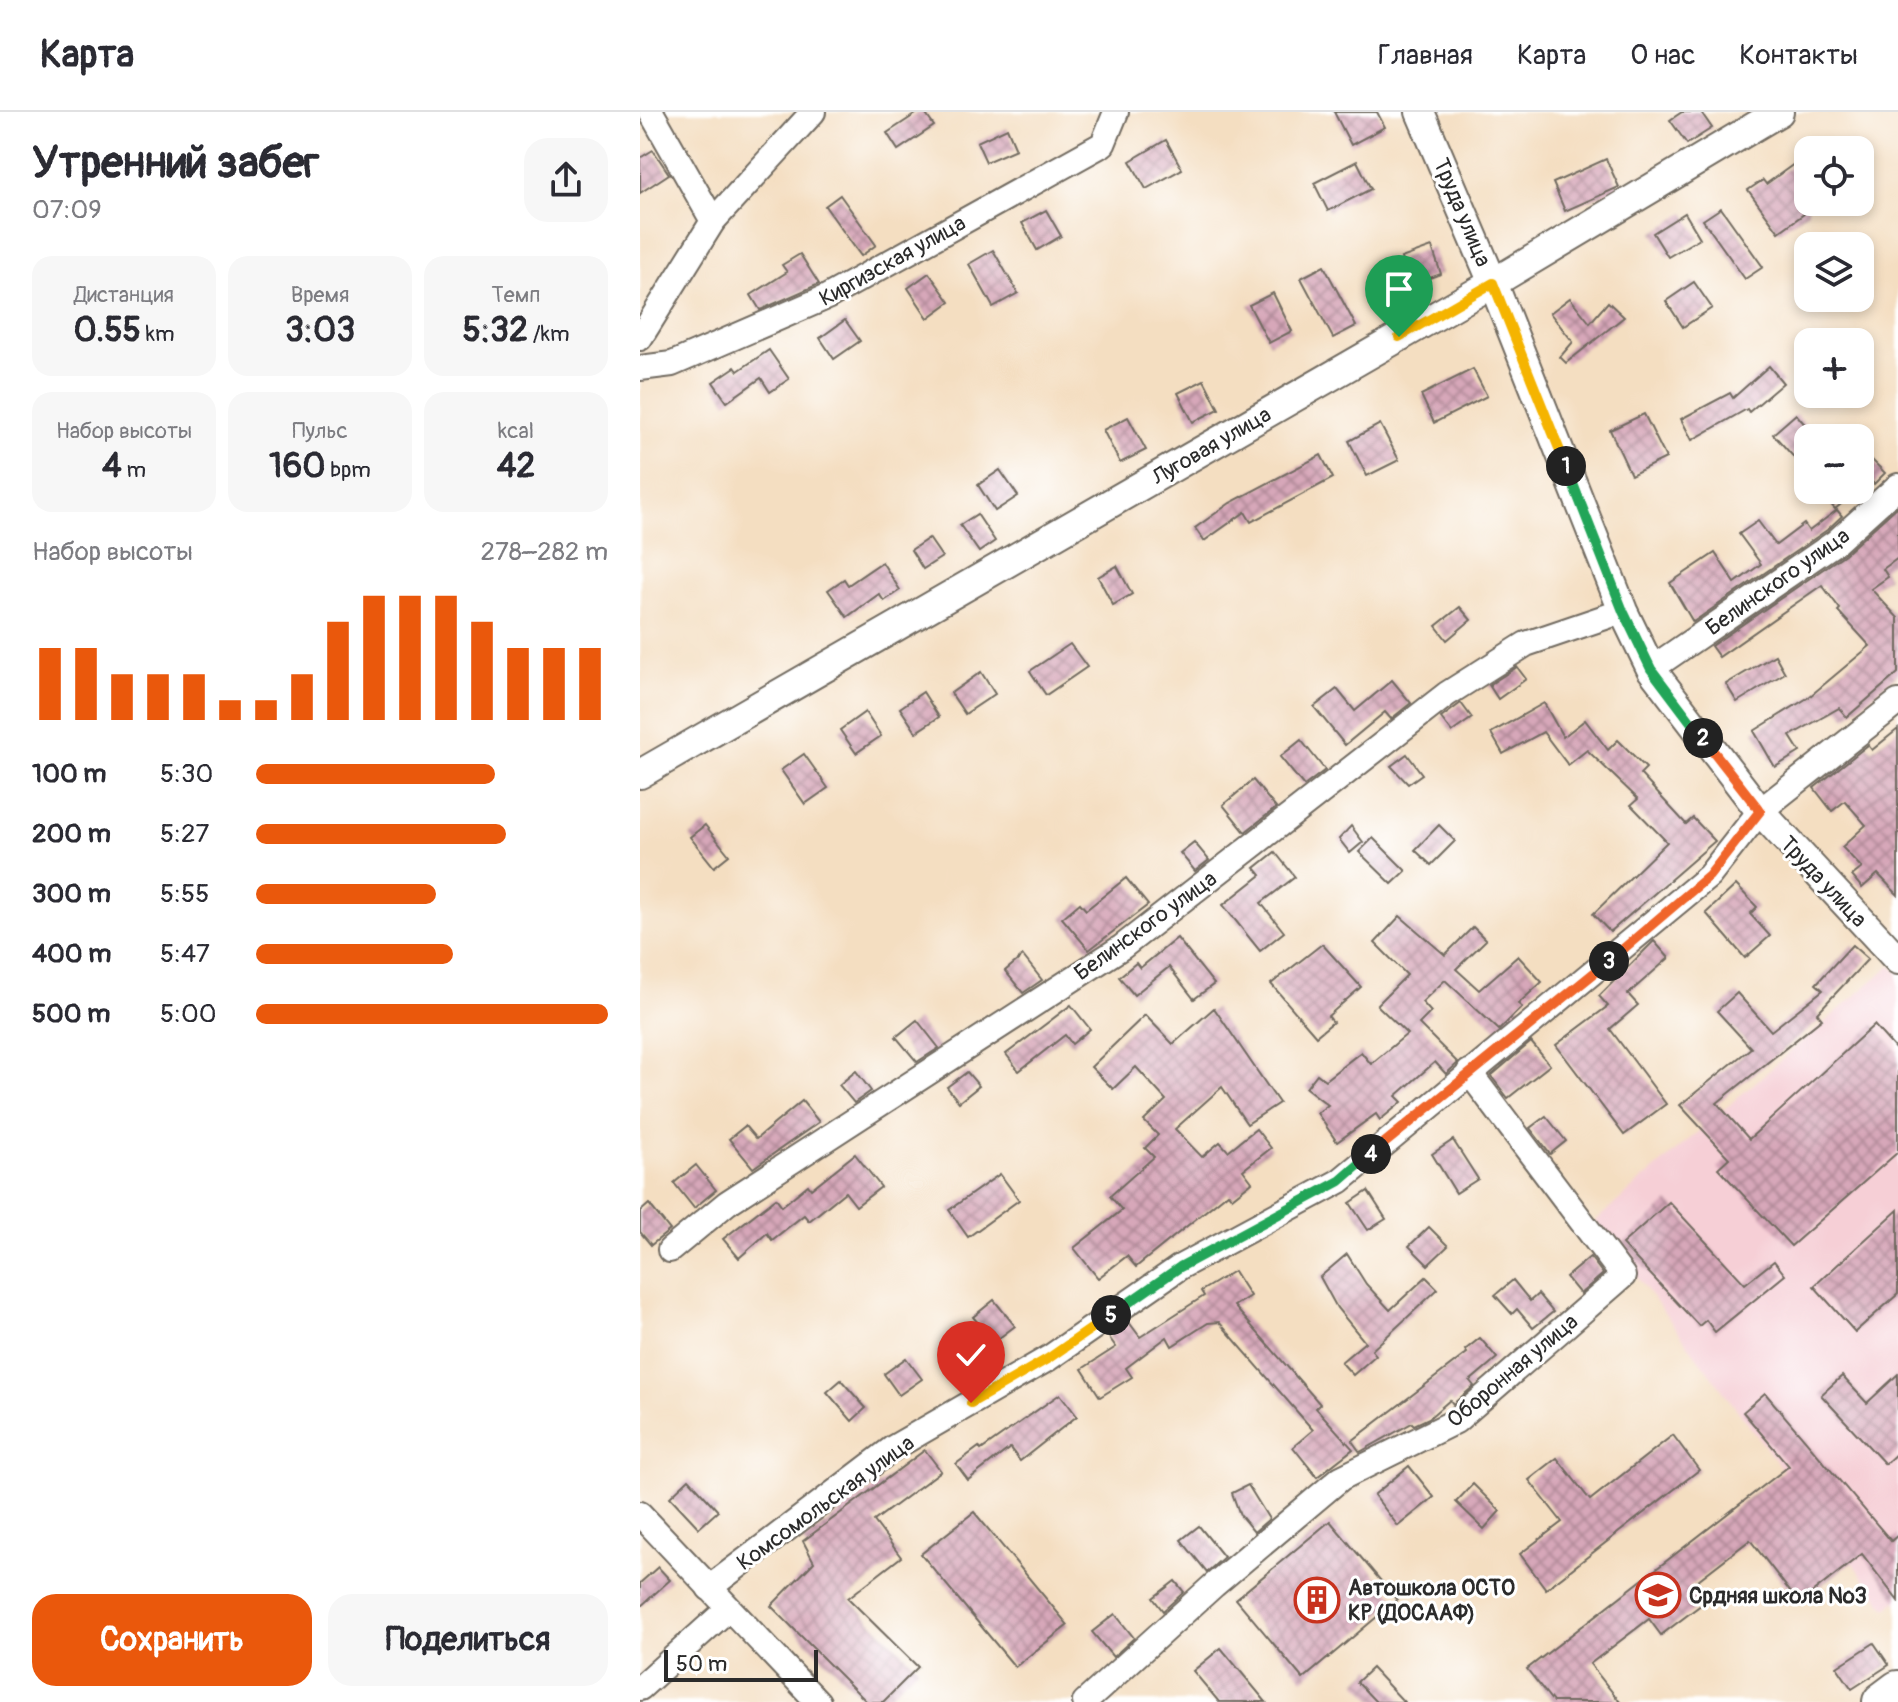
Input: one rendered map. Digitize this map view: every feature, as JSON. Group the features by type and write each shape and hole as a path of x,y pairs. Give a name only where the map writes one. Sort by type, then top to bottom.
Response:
{"highway":[{"path":"1882,1702 1898,1690"}],"street":[{"path":"651,112 713,221"},
{"path":"640,338 713,221 813,112"},
{"name":"Киргизская улица","path":"640,368 672,364 827,297 1103,144 1116,112"},
{"name":"Труда улица","path":"1420,112 1493,283 1623,611 1651,669 1760,811 1898,960"},
{"name":"Луговая улица","path":"640,774 1493,283 1779,112"},
{"name":"Белинского улица","path":"1651,669 1836,542 1898,486"},
{"name":"Белинского улица","path":"670,1250 727,1203 1122,947 1447,694 1526,644 1623,611"},
{"name":"Комсомольская улица","path":"709,1588 893,1448 1049,1358 1180,1267 1340,1181 1709,876 1760,811 1898,702"},
{"name":"Оборонная улица","path":"1085,1702 1214,1585 1341,1478 1456,1421 1623,1276 1469,1072"},
{"path":"640,1514 818,1702"},
{"path":"640,1688 728,1609"}],"shaded area":[{"path":"1891,965 1898,973 1898,1604 1896,1601 1887,1609 1595,1221"}],"building":[{"path":"919,112 924,112 934,126 898,150 887,133"},
{"path":"1334,112 1377,112 1385,127 1351,145"},
{"path":"1682,112 1701,112 1712,128 1687,144 1670,120"},
{"path":"1007,128 1016,149 986,162 977,142"},
{"path":"1166,140 1182,169 1146,189 1130,161"},
{"path":"653,150 669,174 640,193 640,158"},
{"path":"1606,159 1619,187 1565,211 1553,183"},
{"path":"1357,161 1371,189 1328,211 1314,183"},
{"path":"1794,164 1794,216 1801,216 1779,232 1748,190 1763,180 1766,184"},
{"path":"840,195 876,245 861,256 825,206"},
{"path":"1721,208 1763,267 1745,279 1703,220"},
{"path":"1046,210 1061,236 1037,250 1022,223"},
{"path":"1685,213 1700,238 1668,257 1653,233"},
{"path":"1432,247 1441,274 1410,285 1401,258"},
{"path":"993,250 1018,293 993,307 969,264"},
{"path":"800,254 819,284 760,310 751,295 787,272 782,265"},
{"path":"1324,266 1356,326 1333,338 1301,278"},
{"path":"929,273 950,302 928,318 908,288"},
{"path":"1694,282 1712,308 1683,327 1666,301"},
{"path":"1273,293 1292,331 1269,343 1249,305"},
{"path":"1570,298 1590,323 1608,302 1624,317 1566,363 1560,357 1573,342 1550,313"},
{"path":"845,320 860,341 834,359 820,338"},
{"path":"769,350 789,379 770,392 761,378 727,402 713,382 735,367 738,371"},
{"path":"1769,366 1783,383 1749,412 1747,409 1692,440 1681,419 1730,393 1733,398"},
{"path":"1473,369 1487,396 1434,423 1421,395"},
{"path":"1204,380 1219,409 1193,422 1178,393"},
{"path":"1644,414 1666,458 1631,475 1610,430"},
{"path":"1796,414 1805,424 1794,424 1794,457 1773,434"},
{"path":"1128,417 1146,450 1120,463 1103,430"},
{"path":"1380,424 1399,460 1367,476 1349,441"},
{"path":"1321,455 1333,478 1251,522 1245,512 1204,541 1195,528 1230,503"},
{"path":"1874,462 1885,473 1874,484"},
{"path":"1000,470 1018,496 995,511 978,485"},
{"path":"1898,506 1898,558 1883,569 1888,577 1871,589 1898,618 1898,673 1847,717 1839,708 1790,736 1800,752 1775,767 1754,731 1809,697 1870,646 1838,611 1840,609 1822,585 1719,657 1711,646 1845,554"},
{"path":"1837,510 1842,516 1827,530 1693,622 1670,583 1715,553 1735,583 1761,564 1739,534 1758,521 1776,545 1804,524 1809,531"},
{"path":"977,514 995,541 979,552 960,525"},
{"path":"929,538 942,557 923,569 911,550"},
{"path":"882,562 900,590 884,601 879,594 847,617 828,590 844,579 848,585"},
{"path":"1117,566 1132,594 1113,605 1098,577"},
{"path":"1460,607 1471,620 1447,640 1436,626"},
{"path":"1070,644 1087,667 1046,695 1030,671"},
{"path":"1775,655 1785,673 1737,702 1726,684"},
{"path":"1517,667 1526,679 1498,699 1489,685"},
{"path":"981,672 995,694 965,714 951,693"},
{"path":"1392,680 1411,703 1391,719 1385,712 1345,745 1314,707 1337,689 1355,711"},
{"path":"923,692 939,717 916,732 900,708"},
{"path":"1461,703 1472,718 1452,732 1441,718"},
{"path":"1544,703 1563,737 1585,720 1608,750 1618,740 1646,768 1640,774 1686,824 1693,818 1715,841 1610,932 1593,914 1667,842 1631,805 1638,799 1587,750 1568,765 1543,732 1503,754 1491,733"},
{"path":"865,712 881,736 856,753 840,730"},
{"path":"1898,729 1898,895 1878,874 1862,888 1852,876 1862,868 1842,847 1866,825 1845,801 1832,811 1814,788 1868,745 1872,750"},
{"path":"1301,740 1325,770 1304,786 1280,757"},
{"path":"804,754 828,788 805,804 781,770"},
{"path":"1407,754 1422,774 1408,784 1391,766"},
{"path":"1253,780 1276,808 1245,832 1223,805"},
{"path":"705,825 729,855 714,867 690,837"},
{"path":"1439,825 1455,841 1431,865 1415,850"},
{"path":"1351,826 1363,842 1350,853 1339,839"},
{"path":"1373,838 1406,871 1392,884 1359,852"},
{"path":"1194,842 1209,860 1195,871 1180,853"},
{"path":"1275,852 1295,877 1261,903 1284,932 1260,951 1223,905 1261,875 1255,868"},
{"path":"1126,878 1148,905 1089,950 1062,918 1080,903 1086,910"},
{"path":"1736,885 1757,907 1750,914 1770,936 1745,958 1706,913"},
{"path":"1400,916 1445,955 1473,927 1486,940 1456,969 1479,990 1518,956 1542,982 1518,1004 1522,1007 1499,1030 1445,980 1422,1002 1431,1012 1419,1024 1458,1063 1446,1074 1435,1062 1396,1096 1402,1102 1380,1120 1376,1114 1337,1142 1317,1113 1328,1105 1306,1088 1317,1074 1325,1080 1361,1052 1371,1064 1407,1034 1377,1005 1407,975 1375,943"},
{"path":"1177,938 1214,984 1194,999 1169,967 1134,995 1119,977 1136,963 1140,968"},
{"path":"1654,941 1669,958 1628,994 1638,1005 1610,1029 1666,1104 1624,1135 1556,1045 1608,1006 1599,996"},
{"path":"1322,944 1361,987 1328,1016 1333,1022 1316,1036 1271,984"},
{"path":"1852,945 1868,959 1817,1013 1822,1019 1717,1103 1749,1139 1874,1025 1898,1052 1898,1152 1791,1246 1718,1168 1729,1158 1680,1105 1751,1048 1717,1011 1737,993 1771,1031 1823,990 1816,984"},
{"path":"1023,956 1042,980 1023,993 1005,971"},
{"path":"1071,1005 1090,1029 1072,1044 1065,1035 1019,1071 1006,1054"},
{"path":"1214,1008 1279,1103 1247,1124 1222,1087 1175,1129 1202,1157 1220,1142 1228,1151 1256,1129 1271,1148 1243,1170 1252,1182 1232,1198 1228,1193 1136,1267 1127,1256 1098,1278 1074,1248 1122,1210 1110,1196 1154,1157 1145,1148 1158,1135 1144,1121 1166,1100 1136,1067 1113,1089 1091,1067 1145,1015 1173,1044"},
{"path":"917,1020 939,1048 917,1062 896,1037"},
{"path":"1531,1042 1550,1065 1508,1098 1491,1076"},
{"path":"856,1071 871,1091 854,1103 839,1085"},
{"path":"967,1072 979,1086 959,1102 947,1087"},
{"path":"802,1101 819,1122 753,1168 729,1139 745,1126 756,1139"},
{"path":"1546,1116 1566,1141 1550,1154 1530,1128"},
{"path":"1453,1140 1478,1179 1456,1193 1432,1154"},
{"path":"855,1154 881,1187 856,1206 845,1192 809,1221 804,1215 772,1240 767,1233 739,1258 723,1239 776,1198 782,1206 808,1185 811,1189"},
{"path":"696,1165 716,1190 694,1208 674,1183"},
{"path":"1000,1174 1019,1200 968,1237 949,1210"},
{"path":"1368,1191 1386,1219 1368,1230 1350,1203"},
{"path":"1669,1202 1745,1284 1774,1261 1785,1275 1715,1332 1706,1320 1699,1326 1622,1244"},
{"path":"649,1204 670,1230 651,1245 640,1232 640,1212"},
{"path":"1898,1210 1898,1294 1855,1332 1814,1286"},
{"path":"1429,1227 1448,1246 1428,1265 1409,1246"},
{"path":"1347,1254 1366,1284 1390,1310 1426,1277 1438,1289 1372,1350 1376,1355 1353,1375 1341,1362 1365,1342 1337,1308 1320,1277"},
{"path":"1590,1257 1603,1274 1580,1294 1566,1277"},
{"path":"1234,1271 1250,1296 1234,1306 1320,1404 1316,1408 1353,1449 1317,1477 1293,1447 1313,1430 1219,1322 1208,1323 1172,1346 1167,1337 1126,1368 1132,1377 1100,1397 1082,1369 1116,1347 1108,1336 1128,1321 1140,1337 1204,1296 1201,1291"},
{"path":"1513,1280 1530,1301 1538,1294 1553,1312 1533,1328 1517,1309 1512,1314 1495,1295"},
{"path":"994,1300 1015,1326 994,1342 973,1317"},
{"path":"1480,1338 1497,1358 1470,1381 1474,1386 1453,1404 1450,1400 1429,1418 1414,1425 1412,1423 1360,1452 1352,1441 1467,1353 1465,1350"},
{"path":"906,1358 922,1379 899,1395 884,1374"},
{"path":"1898,1374 1898,1452 1885,1464 1821,1395 1842,1376 1867,1403"},
{"path":"841,1380 866,1408 852,1421 827,1392"},
{"name":"Срдняя школа №3","path":"1765,1393 1891,1541 1898,1535 1898,1601 1862,1554 1799,1603 1750,1540 1689,1587 1702,1604 1661,1635 1649,1619 1590,1664 1620,1702 1553,1702 1527,1669 1789,1466 1743,1412"},
{"path":"1060,1394 1077,1416 1020,1461 1010,1448 968,1480 956,1464"},
{"path":"1673,1435 1699,1470 1546,1589 1520,1554 1562,1522 1529,1480 1557,1458 1590,1500"},
{"path":"925,1450 941,1471 874,1521 901,1557 848,1598 918,1667 883,1702 867,1702 771,1606 814,1562 803,1541"},
{"path":"1409,1466 1434,1497 1398,1526 1374,1495"},
{"path":"689,1479 718,1511 699,1528 670,1497"},
{"path":"1473,1484 1500,1511 1484,1529 1456,1502"},
{"path":"1248,1485 1269,1519 1254,1532 1240,1515 1232,1493"},
{"path":"974,1512 1068,1625 1015,1667 921,1554"},
{"name":"Автошкола ОСТО КР (ДОСААФ)","path":"1330,1521 1397,1600 1303,1679 1236,1599"},
{"path":"1199,1526 1224,1557 1207,1572 1181,1540"},
{"path":"658,1567 670,1580 640,1607 640,1583"},
{"path":"1175,1581 1184,1592 1163,1611 1153,1598"},
{"path":"1115,1614 1134,1638 1113,1657 1092,1632"},
{"path":"1874,1643 1889,1665 1852,1689 1837,1667"},
{"path":"1221,1648 1266,1702 1219,1702 1193,1671"},
{"path":"1372,1668 1404,1702 1376,1702 1357,1682"}],"place":[{"name":"Срдняя школа №3","path":"1658,1595"},
{"name":"Автошкола ОСТО КР (ДОСААФ)","path":"1317,1600"}],"route":[{"path":"971,1403 1049,1358 1180,1267 1340,1181 1709,876 1760,811 1651,669 1623,611 1493,283 1399,337"}]}
